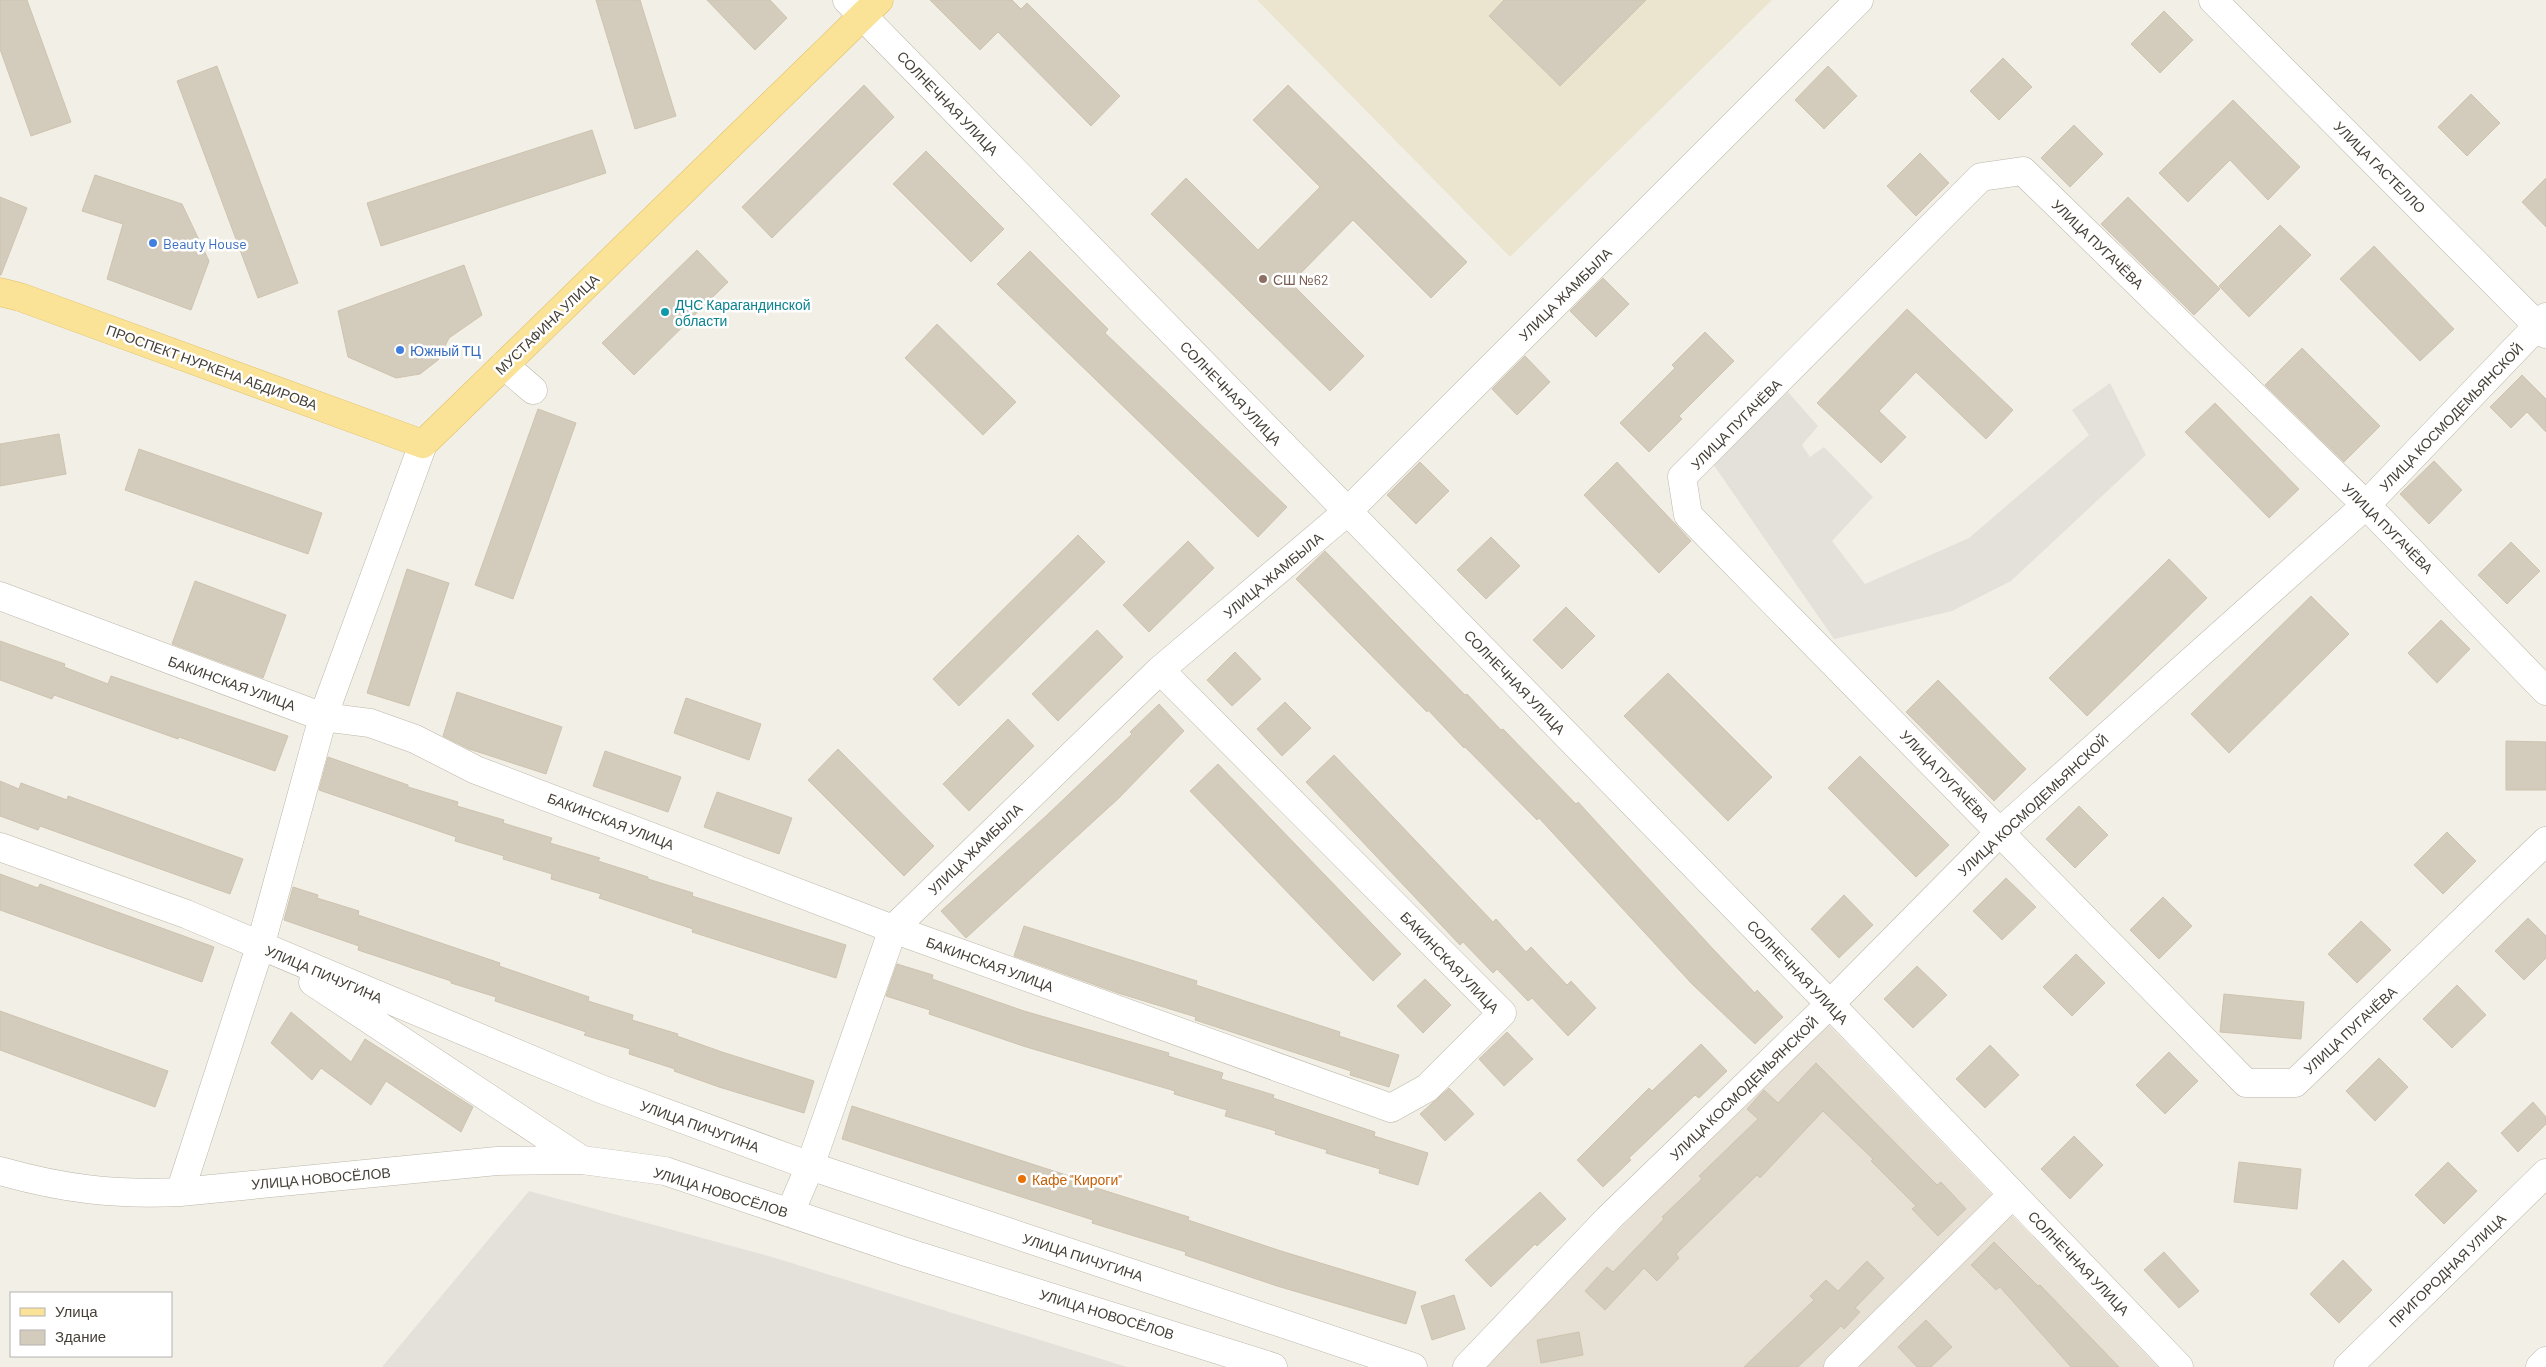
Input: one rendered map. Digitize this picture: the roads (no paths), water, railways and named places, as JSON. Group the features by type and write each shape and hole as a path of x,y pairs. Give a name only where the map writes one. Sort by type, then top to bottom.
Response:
{"main road":[{"name":"МУСТАФИНА УЛИЦА","path":"423,444 863,5"},
{"name":"ПРОСПЕКТ НУРКЕНА АБДИРОВА","path":"0,292 20,297 423,444"}],"street":[{"name":"УЛИЦА ЖАМБЫЛА","path":"790,1212 810,1166 893,929 1160,670 1348,511 1859,0"},
{"name":"УЛИЦА ГАСТЕЛЛО","path":"2213,0 2543,325"},
{"name":"СОЛНЕЧНАЯ УЛИЦА","path":"863,5 1348,511 1830,1004 2180,1367"},
{"name":"УЛИЦА ПУГАЧЁВА","path":"2546,691 2366,505 2024,171 1981,177 1682,477 1688,515 2246,1083 2295,1083 2546,841"},
{"name":"УЛИЦА КОСМОДЕМЬЯНСКОЙ","path":"1467,1367 1608,1219 1830,1004 2000,832 2366,505 2543,325"},
{"path":"504,365 533,390"},
{"name":"МУСТАФИНА УЛИЦА","path":"180,1192 260,947 323,717 423,444"},
{"name":"БАКИНСКАЯ УЛИЦА","path":"0,596 323,717 370,723 415,740 476,770 893,929 1391,1108 1427,1088 1502,1013 1160,670"},
{"name":"УЛИЦА ПИЧУГИНА","path":"0,847 186,914 260,947 601,1089 810,1166 1413,1367"},
{"path":"260,947 582,1160"},
{"name":"УЛИЦА НОВОСЁЛОВ","path":"0,1171 31,1180 78,1189 130,1194 180,1192 498,1161 582,1160 665,1172 906,1252 1273,1367"},
{"name":"ПРИГОРОДНАЯ УЛИЦА","path":"2348,1367 2546,1173"},
{"path":"1838,1367 2013,1194"},
{"path":"2540,1367 2546,1361"}],"place":[{"name":"Beauty House","path":"153,243"},
{"name":"СШ №62","path":"1263,279"},
{"name":"ДЧС Карагандинской области","path":"665,312"},
{"name":"Южный ТЦ","path":"400,350"},
{"name":"Кафе \"Кироги\"","path":"1022,1179"}]}
